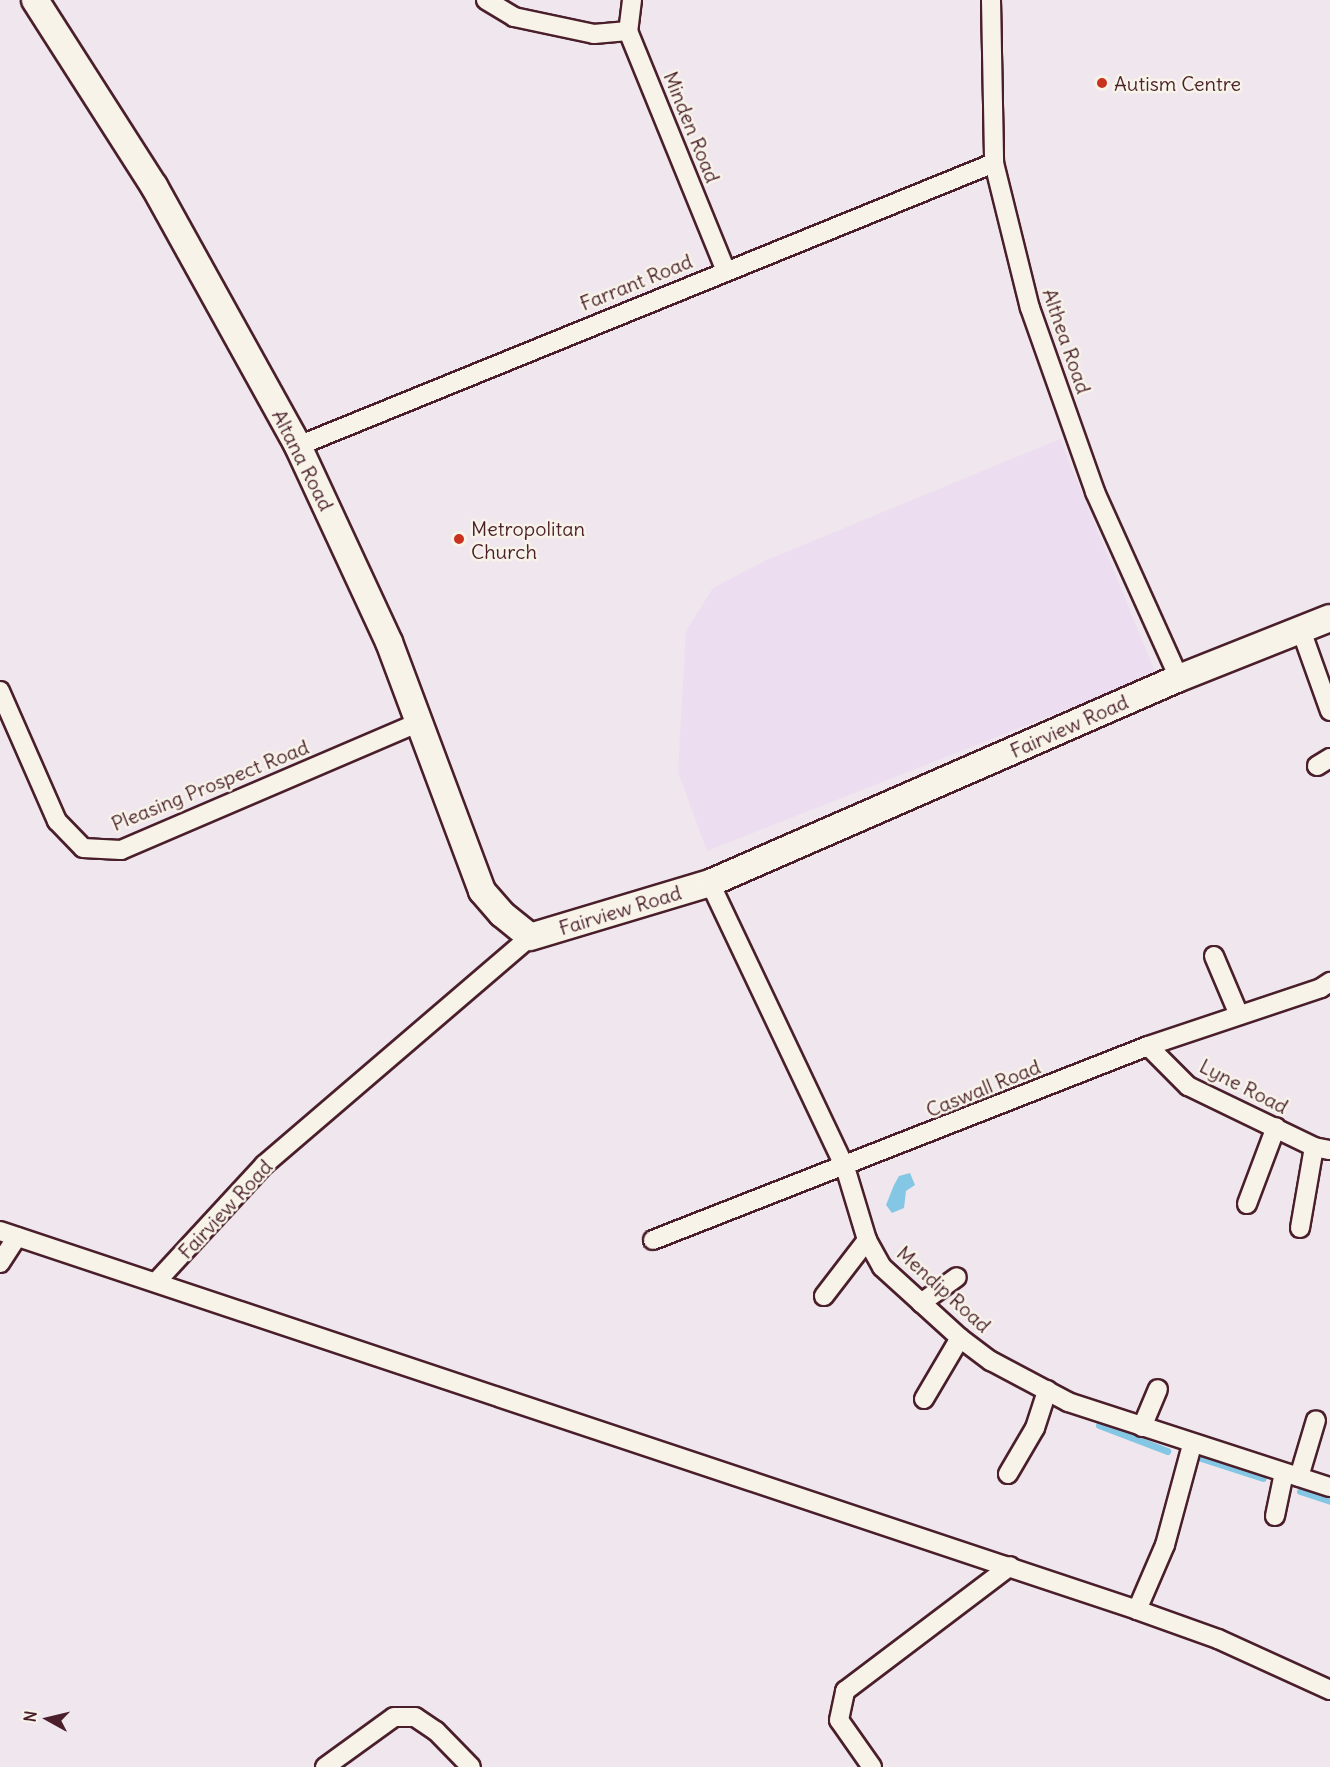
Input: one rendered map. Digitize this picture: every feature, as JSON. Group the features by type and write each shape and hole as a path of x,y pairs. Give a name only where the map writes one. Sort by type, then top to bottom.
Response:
{"main road":[{"name":"Altana Road","path":"35,0 154,186 298,446 389,642 482,891 502,914 530,937"},
{"name":"Fairview Road","path":"530,937 710,883 1179,678 1330,618"}],"street":[{"path":"486,0 514,17 594,34 628,31"},
{"name":"Minden Road","path":"632,0 628,31 725,269"},
{"name":"Althea Road","path":"991,0 994,163 1030,308 1095,492 1179,678"},
{"name":"Farrant Road","path":"298,446 725,269 994,163"},
{"path":"1301,630 1330,711"},
{"name":"Pleasing Prospect Road","path":"0,691 57,821 83,848 121,850 418,723"},
{"name":"Mendip Road","path":"710,883 845,1167 867,1240 882,1267 960,1338 992,1361 1068,1402 1192,1445 1330,1487"},
{"name":"Fairview Road","path":"158,1281 264,1165 530,937"},
{"path":"1214,956 1239,1015"},
{"name":"Caswall Road","path":"653,1240 845,1167 1148,1046 1330,982"},
{"name":"Lyne Road","path":"1148,1046 1188,1086 1322,1149"},
{"path":"1247,1204 1276,1127"},
{"path":"1300,1228 1322,1149"},
{"path":"0,1263 9,1234 158,1281 1137,1610 1218,1639 1330,1690"},
{"path":"824,1296 867,1240"},
{"path":"921,1303 957,1277"},
{"path":"924,1399 960,1338"},
{"path":"1142,1427 1158,1389"},
{"path":"1008,1474 1035,1428 1047,1390"},
{"path":"1275,1516 1316,1419"},
{"path":"1137,1610 1165,1545 1192,1445"},
{"path":"872,1767 839,1720 845,1691 1010,1566"},
{"path":"325,1767 394,1717 415,1717 436,1731 471,1767"}],"shaded area":[{"path":"1060,439 1156,674 707,851 678,772 686,631 713,588 767,560"}],"water":[{"path":"910,1173 915,1185 906,1191 904,1208 892,1213 886,1205 894,1185 899,1176"}],"waterway":[{"path":"1099,1425 1167,1451"},
{"path":"1201,1458 1263,1478"},
{"path":"1300,1491 1330,1501"}],"place":[{"name":"Autism Centre","path":"1102,83"},
{"name":"Metropolitan Church","path":"459,539"}]}
